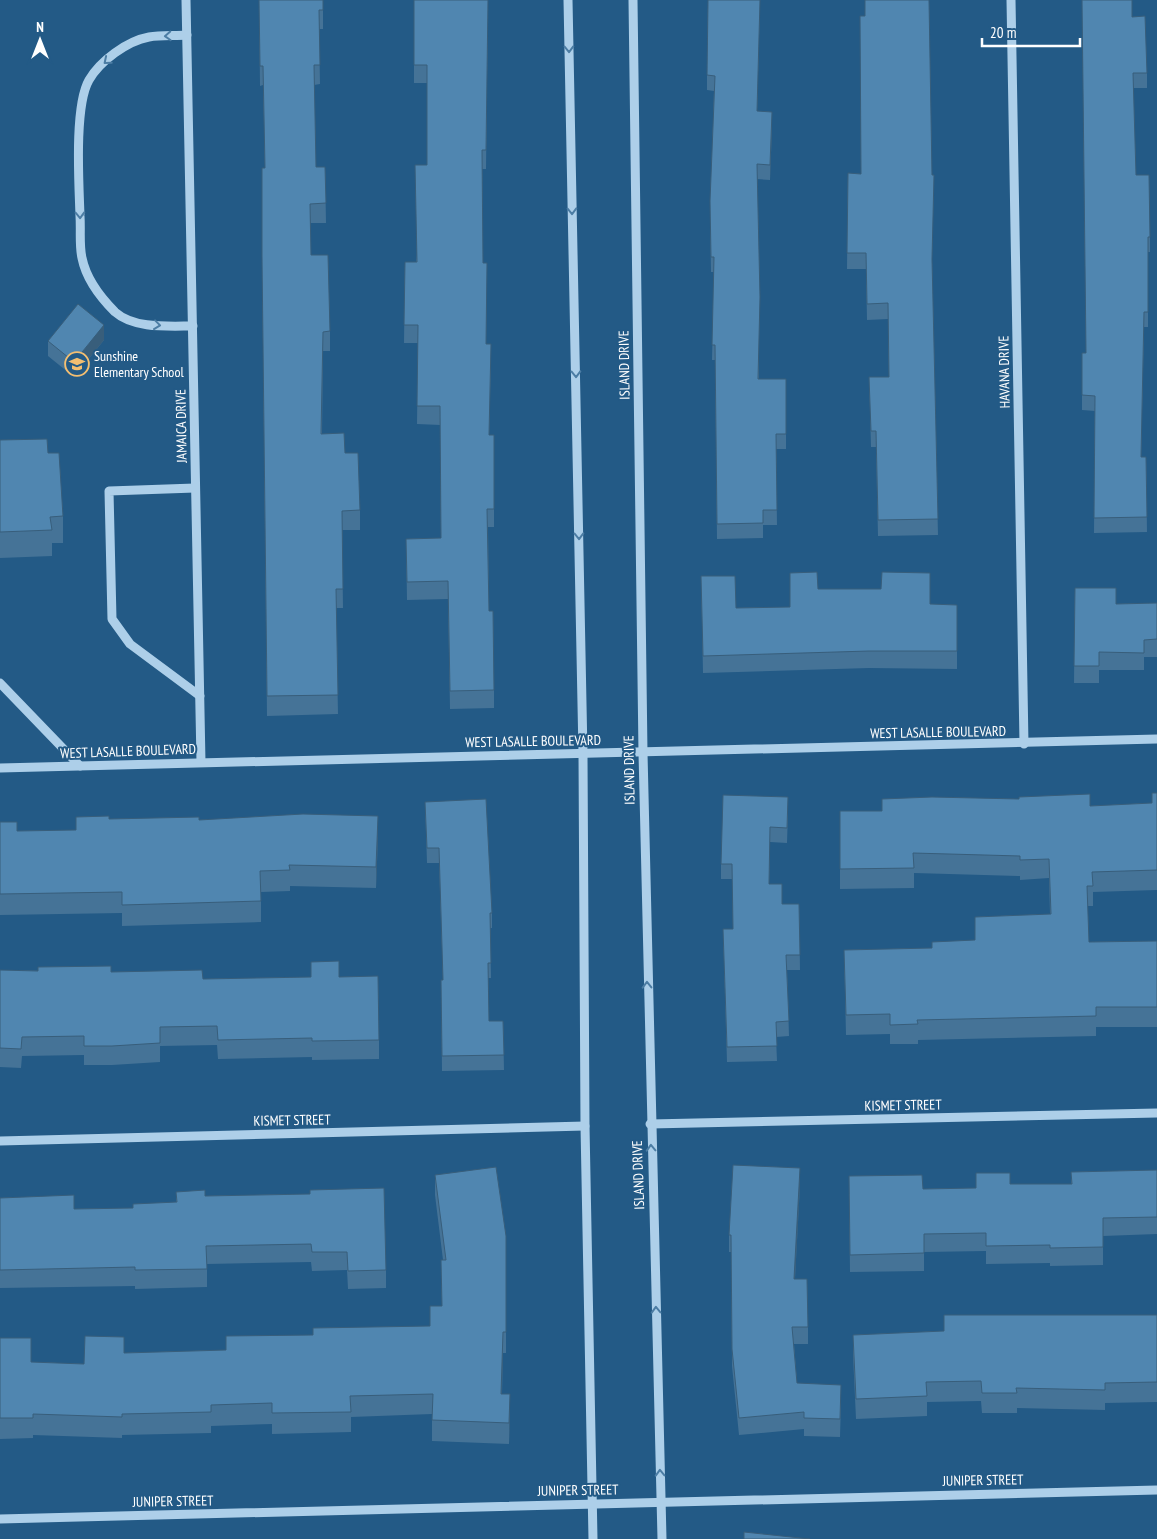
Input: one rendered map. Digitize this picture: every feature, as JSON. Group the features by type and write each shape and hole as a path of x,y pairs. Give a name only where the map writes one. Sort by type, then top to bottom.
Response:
{"street":[{"name":"JAMAICA DRIVE","path":"186,0 201,762"},
{"path":"568,0 583,754 585,1126 593,1539"},
{"name":"ISLAND DRIVE","path":"632,0 642,753 662,1539"},
{"name":"HAVANA DRIVE","path":"1011,0 1024,744"},
{"path":"187,35 149,37 132,43 104,61 88,81 80,117 79,160 82,258 88,278 116,313 138,322 167,326 192,326"},
{"path":"196,488 109,491 112,619 130,644 200,696"},
{"path":"0,683 80,766"},
{"name":"WEST LASALLE BOULEVARD","path":"0,768 1024,744 1157,739"},
{"name":"KISMET STREET","path":"650,1124 1157,1113"},
{"name":"KISMET STREET","path":"0,1141 585,1126"},
{"name":"JUNIPER STREET","path":"0,1519 1157,1490"}],"building":[{"path":"259,0 323,0 323,10 319,10 320,65 314,65 316,167 325,167 326,203 310,204 311,255 328,255 330,331 323,332 321,434 344,433 345,453 358,453 360,510 342,511 343,589 336,589 338,695 267,696 262,257 262,168 265,168 263,66 260,66"},
{"path":"414,0 488,0 486,150 482,150 483,263 487,263 486,344 491,344 489,435 494,435 494,509 487,509 489,611 493,611 494,690 450,691 448,581 407,582 406,539 441,538 440,406 417,406 418,325 404,325 405,262 417,262 415,165 427,165 427,65 414,65"},
{"path":"708,0 760,0 757,111 772,112 770,165 757,164 760,297 758,379 786,379 786,434 776,434 777,510 763,510 763,523 717,524 715,345 712,345 714,257 711,257 710,201 715,76 707,75"},
{"path":"865,0 929,0 932,175 934,175 932,259 938,519 878,520 876,431 871,431 869,377 889,377 888,303 867,304 866,253 847,253 848,173 861,174 860,16 865,16"},
{"path":"1082,0 1132,0 1132,17 1145,16 1147,73 1133,73 1136,175 1149,175 1148,312 1144,312 1141,457 1146,457 1147,517 1094,518 1095,396 1082,395 1082,353 1086,353"},
{"path":"78,304 104,325 74,362 48,341"},
{"path":"47,439 48,453 59,453 63,516 50,517 52,530 0,532 0,440"},
{"path":"817,572 818,589 881,589 882,572 930,573 930,604 957,605 957,651 869,651 703,656 701,576 735,576 736,608 790,607 790,573"},
{"path":"1075,588 1116,588 1116,604 1157,603 1157,639 1144,640 1144,653 1099,652 1099,666 1074,666"},
{"path":"1152,793 1157,793 1157,870 1092,872 1093,886 1087,886 1089,942 1157,941 1157,1007 1096,1007 1096,1016 917,1020 918,1024 890,1025 890,1014 846,1015 844,950 932,948 932,942 975,940 975,917 1051,914 1049,859 1020,860 1020,856 913,853 914,868 840,869 840,811 882,811 882,799 932,797 1019,799 1019,797 1090,794 1090,806 1152,803"},
{"path":"723,795 788,797 787,828 770,827 769,884 782,884 782,904 799,904 800,955 786,955 789,1021 776,1022 777,1046 727,1047 723,929 733,929 732,864 721,864"},
{"path":"486,799 492,913 490,913 491,963 488,963 489,1021 503,1021 504,1055 442,1056 441,980 443,980 439,848 427,848 425,802"},
{"path":"303,814 378,816 376,867 289,865 290,870 260,871 261,901 122,905 122,892 0,894 0,822 17,822 17,831 76,830 76,817 109,816 109,819 199,817 199,820"},
{"path":"339,961 339,977 378,976 379,1040 312,1041 312,1038 218,1040 217,1026 160,1027 160,1043 84,1046 84,1036 22,1037 21,1049 0,1048 0,970 38,971 38,967 111,966 111,972 202,970 203,979 311,977 311,962"},
{"path":"733,1165 800,1168 794,1279 807,1279 808,1327 792,1327 797,1383 841,1385 840,1419 804,1418 804,1412 739,1418 732,1349 731,1235 729,1235"},
{"path":"496,1167 506,1236 506,1332 503,1332 501,1394 510,1394 509,1423 432,1420 433,1394 350,1396 351,1412 272,1413 272,1403 211,1405 211,1412 122,1414 122,1417 33,1414 33,1418 0,1418 0,1338 31,1338 31,1362 84,1364 85,1336 124,1337 124,1353 226,1350 226,1336 313,1335 313,1328 430,1326 430,1306 442,1306 441,1260 446,1260 435,1175"},
{"path":"1157,1170 1157,1217 1103,1218 1103,1247 1050,1248 1050,1245 986,1246 986,1233 924,1234 924,1253 850,1255 849,1176 922,1175 923,1189 976,1188 976,1173 1010,1173 1010,1184 1072,1184 1071,1172"},
{"path":"384,1188 386,1270 348,1271 347,1252 312,1252 311,1244 206,1246 207,1269 135,1270 135,1267 0,1270 0,1198 74,1195 74,1209 133,1208 133,1204 177,1202 176,1192 205,1190 205,1196 310,1194 310,1190"},
{"path":"944,1315 1157,1315 1157,1382 1105,1383 1105,1390 1016,1388 1017,1393 982,1393 981,1381 926,1382 927,1396 856,1399 853,1335 944,1331"},
{"path":"744,1532 810,1539 744,1539"}],"place":[{"name":"Sunshine Elementary School","path":"77,364"}]}
